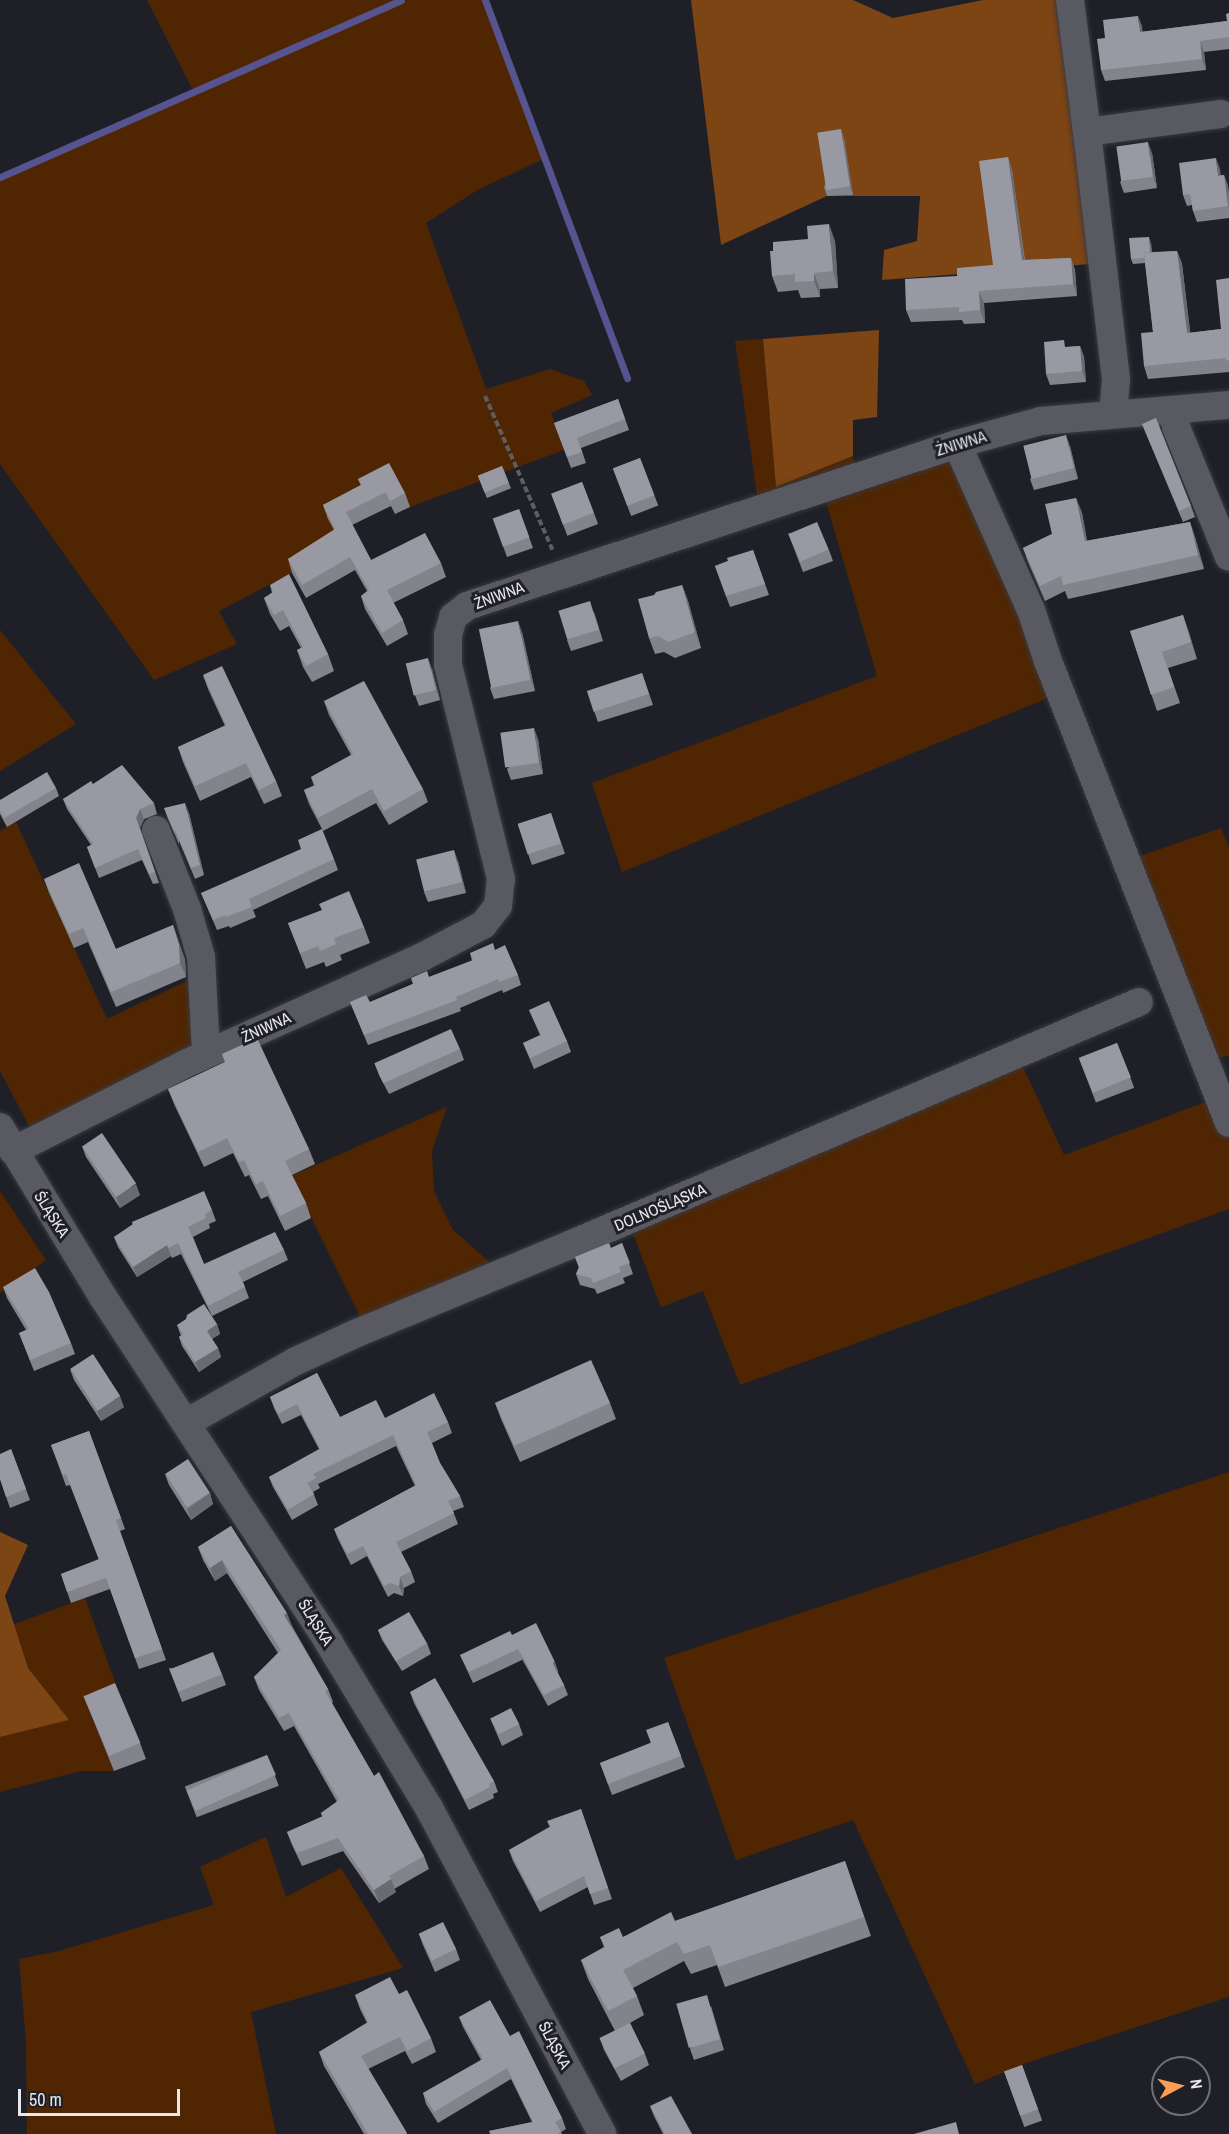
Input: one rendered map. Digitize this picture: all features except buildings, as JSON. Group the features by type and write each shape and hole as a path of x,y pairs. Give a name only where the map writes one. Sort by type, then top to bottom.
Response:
{"street":[{"path":"1070,0 1116,379 1113,414"},
{"path":"1087,132 1221,114"},
{"name":"ŻNIWNA","path":"7,1139 206,1054 422,957 483,925 498,906 501,879 447,665 448,635 453,617 467,606 957,444 1041,421 1229,405"},
{"path":"1173,410 1176,427 1229,557"},
{"path":"957,444 1031,610 1048,661 1229,1123"},
{"path":"156,830 187,909 201,957 206,1054"},
{"name":"DOLNOŚLĄSKA","path":"186,1422 296,1361 357,1333 574,1244 1139,1002"},
{"name":"ŚLĄSKA","path":"7,1139 104,1297 329,1643 429,1808 602,2134"}],"path":[{"path":"485,396 562,573"}],"shaded area":[{"path":"147,0 485,0 546,158 479,189 426,223 486,389 550,369 584,381 592,395 551,413 564,450 410,507 394,476 364,494 340,542 292,573 219,611 237,644 154,680 0,464 0,177 193,90"},
{"path":"691,0 853,0 893,18 983,0 1061,0 1090,264 882,280 884,250 917,241 920,196 827,196 721,245"},
{"path":"879,330 877,417 853,420 853,456 776,487 763,339"},
{"path":"763,339 776,487 853,456 853,477 957,444 1060,693 622,872 592,783 877,676 822,488 759,509 735,341"},
{"path":"0,630 76,724 0,771"},
{"path":"16,822 107,1019 202,974 206,1054 36,1139 0,1071 0,831"},
{"path":"1221,828 1229,848 1229,1055 1205,1063 1126,861"},
{"path":"1022,1065 1064,1155 1219,1097 1229,1123 1229,1209 740,1385 703,1291 661,1307 629,1223"},
{"path":"447,1107 432,1151 434,1191 453,1230 502,1273 366,1329 291,1176"},
{"path":"0,1191 46,1260 0,1293"},
{"path":"1229,1472 1229,1997 1029,2062 975,2084 853,1820 736,1860 664,1658"},
{"path":"0,1532 28,1545 5,1596 28,1668 69,1720 0,1737"},
{"path":"85,1598 121,1699 89,1711 114,1771 81,1771 0,1792 0,1737 68,1720 28,1668 12,1625"},
{"path":"266,1837 286,1897 341,1868 403,1968 251,2012 276,2134 27,2134 26,2042 19,1959 59,1951 214,1905 200,1867"}],"waterway":[{"path":"0,177 401,0"},
{"path":"485,0 627,378"}]}
